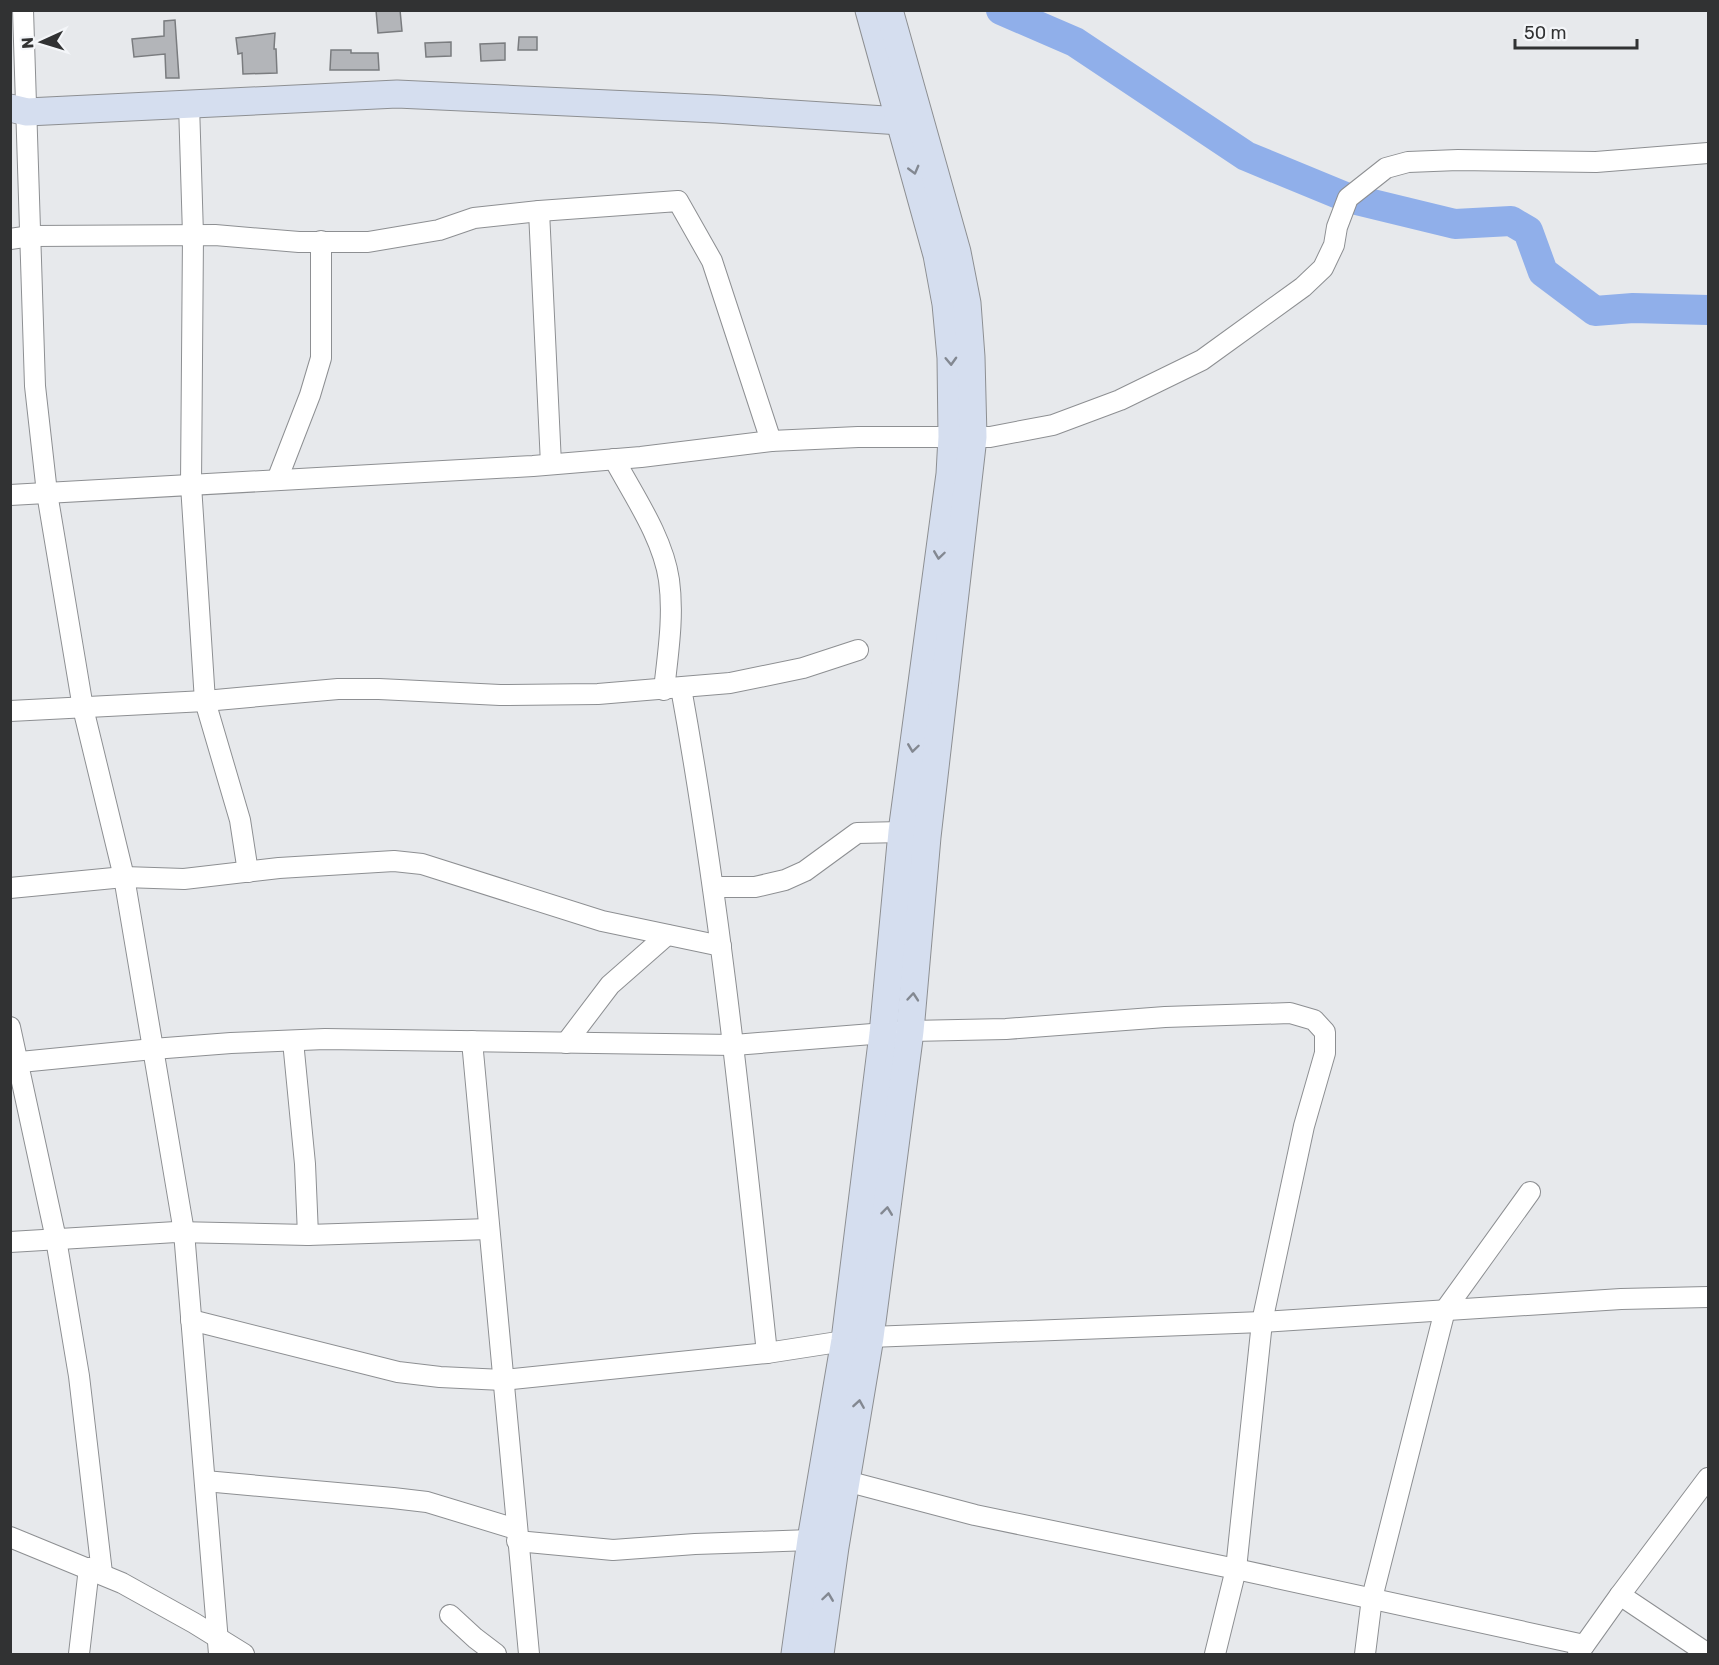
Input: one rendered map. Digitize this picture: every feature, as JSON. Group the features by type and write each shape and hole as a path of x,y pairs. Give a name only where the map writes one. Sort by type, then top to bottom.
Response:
{"main road":[{"path":"795,1654 811,1540 857,1338 910,1031 962,437 967,303 957,252 910,122 891,56 868,10"},
{"path":"889,10 891,56"},
{"path":"16,113 397,94 716,109 910,122"},
{"path":"820,1654 846,1481 902,832 950,474 962,437"}],"street":[{"path":"23,10 16,113 32,236 35,386 47,493 83,708 124,877 184,1232 219,1646"},
{"path":"189,104 193,235 191,485 205,701 240,820 248,872"},
{"path":"10,495 551,464 771,441 990,437 1053,425 1120,400 1202,360 1304,287 1323,268 1334,245 1337,227 1348,198 1386,168 1408,162 1458,160 1596,162 1708,153"},
{"path":"10,239 32,236 193,235 368,242 438,230 474,218 678,201 712,261 771,441"},
{"path":"539,211 551,464"},
{"path":"277,480 310,395 321,358 321,241"},
{"path":"614,459 654,532 669,578 672,689 700,796 734,1045 767,1353"},
{"path":"10,711 205,701 338,689 500,695 598,694 672,689 730,682 804,668 858,650"},
{"path":"713,887 755,886 785,880 805,872 857,833 902,832"},
{"path":"10,888 124,877 184,879 394,861 422,864 602,921 721,946"},
{"path":"566,1042 610,986 667,935"},
{"path":"14,1063 153,1048 293,1041 734,1045 910,1031 1006,1029 1165,1017 1290,1013 1314,1020 1325,1032 1325,1053 1304,1126 1262,1322 1236,1569 1215,1654"},
{"path":"10,1027 14,1063 56,1239 79,1376 95,1570 79,1654"},
{"path":"293,1041 305,1164 308,1235"},
{"path":"472,1041 528,1654"},
{"path":"1365,1654 1372,1599 1445,1310 1530,1192"},
{"path":"10,1242 184,1232 308,1235 489,1229"},
{"path":"191,1320 398,1372 503,1380 767,1353 857,1338 1262,1322 1621,1299 1708,1297"},
{"path":"846,1481 975,1515 1372,1599 1581,1650 1708,1478"},
{"path":"205,1481 427,1502 517,1535 613,1550 695,1544 811,1540"},
{"path":"10,1537 95,1570 219,1646 244,1654"},
{"path":"1620,1595 1708,1654"},
{"path":"450,1615 496,1654"}],"building":[{"path":"376,10 400,10 402,31 378,33"},
{"path":"175,20 179,78 166,78 165,54 134,57 132,39 164,36 164,21"},
{"path":"275,33 277,73 243,74 242,53 238,54 236,38"},
{"path":"519,37 537,37 537,50 518,50"},
{"path":"451,42 451,56 426,57 425,43"},
{"path":"505,43 505,60 481,61 480,44"},
{"path":"331,50 378,53 379,70 330,70"}],"waterway":[{"path":"1001,10 1075,42 1246,156 1348,198 1455,224 1511,221 1528,231 1543,272 1595,311 1633,308 1708,310"}]}
